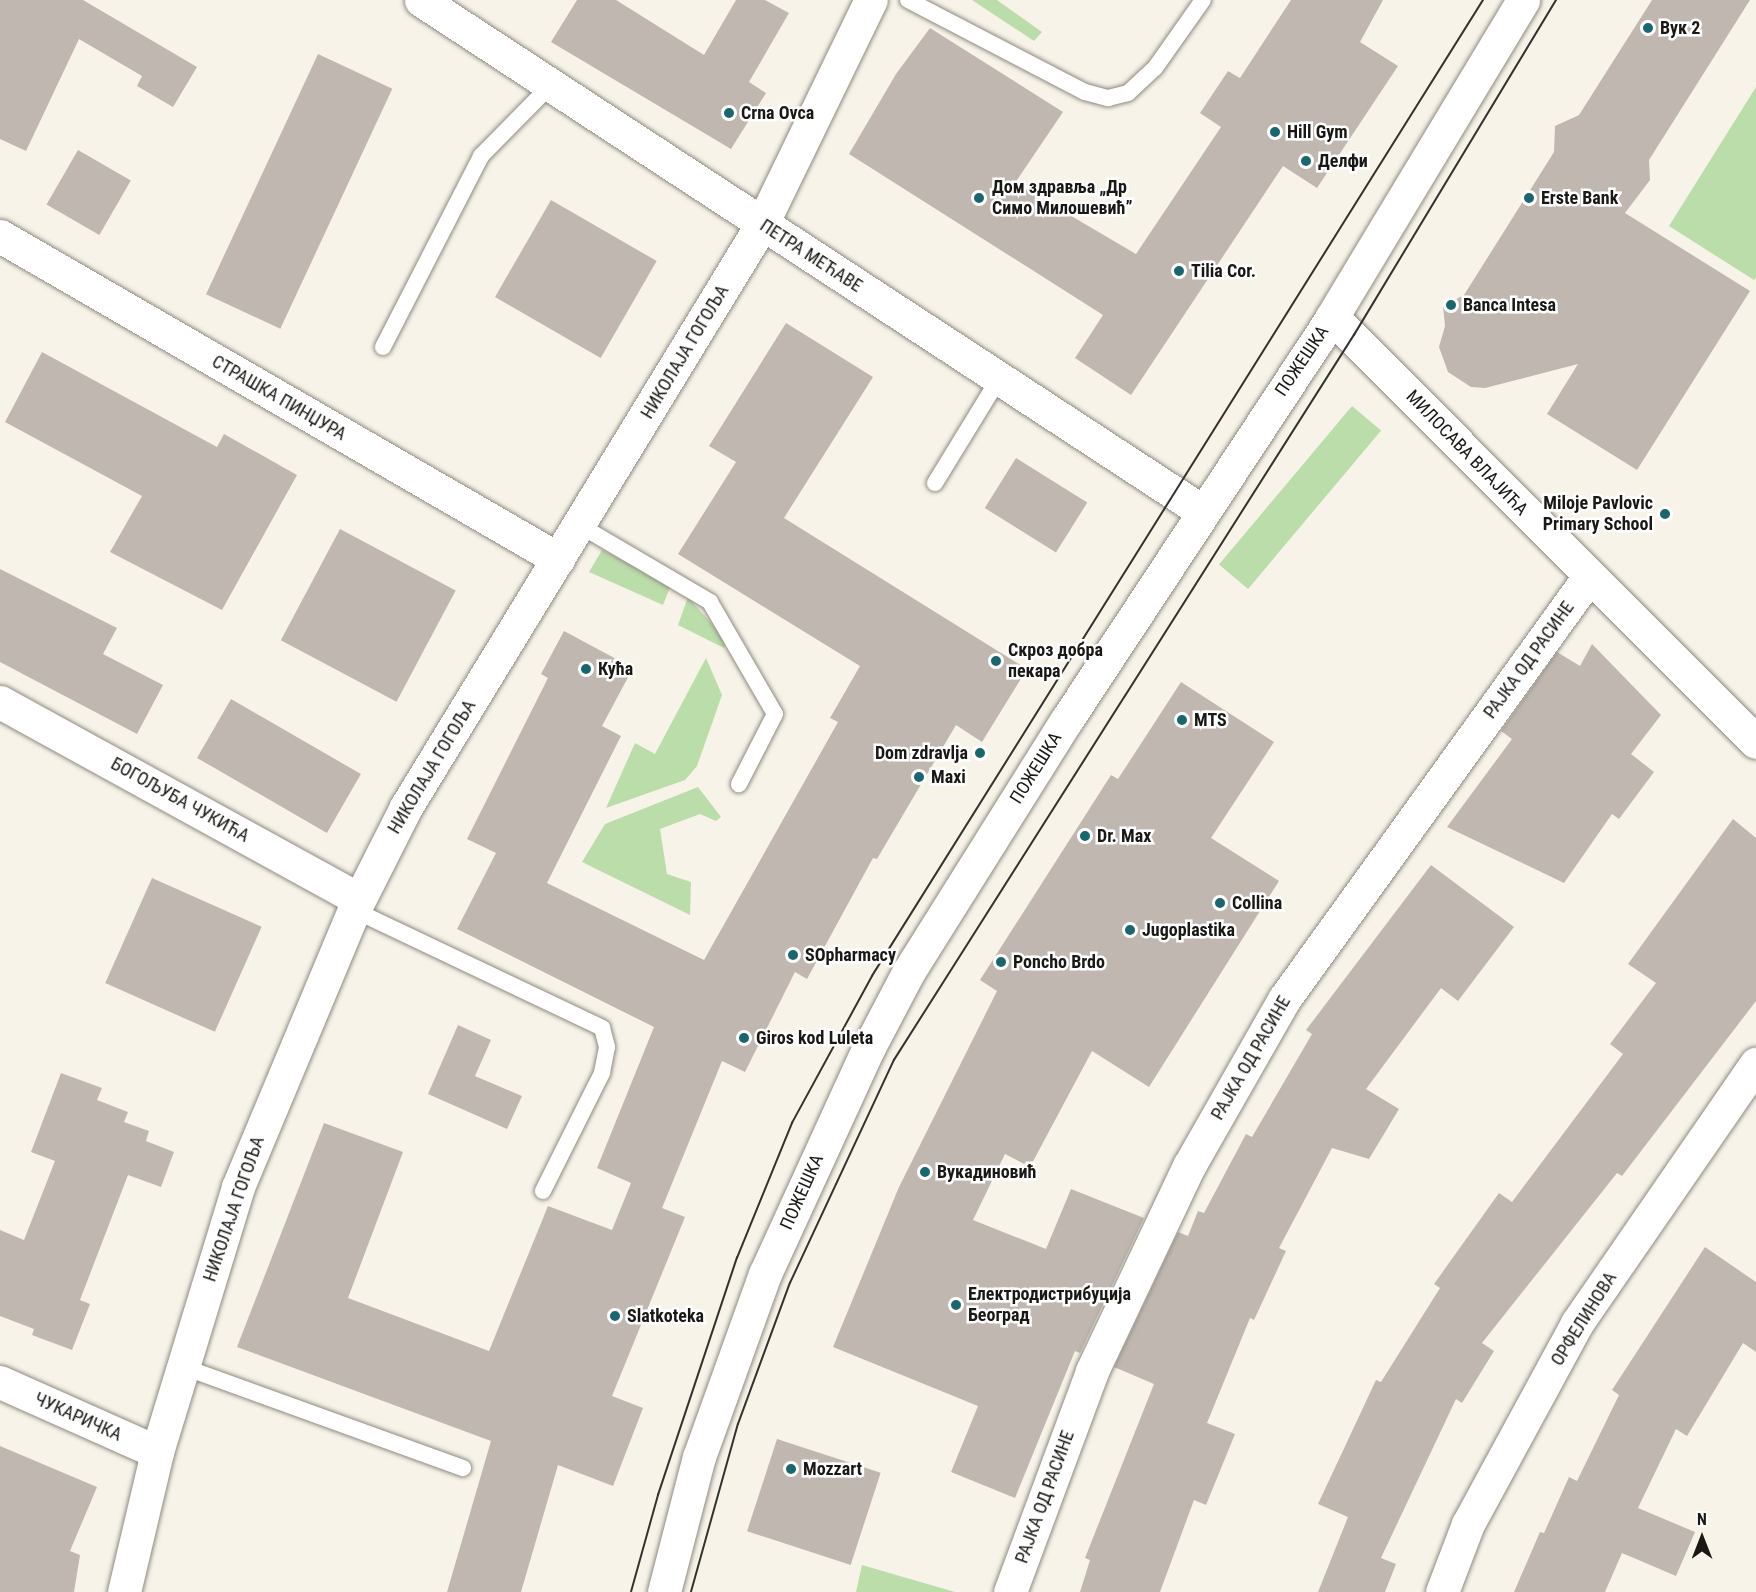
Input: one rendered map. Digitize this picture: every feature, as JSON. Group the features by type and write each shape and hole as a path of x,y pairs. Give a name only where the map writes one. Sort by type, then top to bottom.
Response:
{"street":[{"name":"ПЕТРА МЕЋАВЕ","path":"421,0 549,87 1202,511"},
{"name":"НИКОЛАЈА ГОГОЉА","path":"124,1592 157,1452 181,1366 238,1187 356,904 406,807 762,224 872,0"},
{"name":"ПОЖЕШКА","path":"664,1592 699,1457 749,1319 868,1049 975,864 1202,511 1332,317 1523,0"},
{"name":"СТРАШКА ПИНЏУРА","path":"0,236 558,559"},
{"name":"МИЛОСАВА ВЛАЈИЋА","path":"1332,317 1373,353 1588,578 1756,742"},
{"name":"РАЈКА ОД РАСИНЕ","path":"1010,1592 1092,1371 1200,1147 1285,998 1588,578"},
{"name":"БОГОЉУБА ЧУКИЋА","path":"0,702 356,904"},
{"name":"ОРФЕЛИНОВА","path":"1442,1592 1468,1524 1577,1323 1756,1064"},
{"name":"ЧУКАРИЧКА","path":"0,1382 157,1452"}],"lane":[{"path":"908,0 1085,92 1108,98 1128,93 1155,68 1203,0"},
{"path":"384,347 481,156 549,87"},
{"path":"935,483 998,380"},
{"path":"579,525 710,602 775,714 739,784"},
{"path":"356,904 602,1028 607,1047 602,1073 543,1191"},
{"path":"181,1366 463,1468"}],"green space":[{"path":"972,0 997,0 1042,32 1034,41"},
{"path":"1756,87 1756,277 1754,280 1669,226"},
{"path":"1352,406 1381,430 1248,589 1219,565"},
{"path":"602,550 671,585 663,605 589,572"},
{"path":"688,597 726,640 724,648 678,625"},
{"path":"706,658 722,695 697,766 685,780 606,808 635,743 655,754"},
{"path":"698,787 721,817 716,821 700,814 660,829 667,874 691,882 690,915 582,862 605,824"},
{"path":"862,1565 955,1592 856,1592"}],"building":[{"path":"0,0 83,0 197,67 173,107 137,86 142,76 79,39 26,151 0,139"},
{"path":"577,0 616,0 704,55 736,0 765,0 789,13 749,82 766,93 731,149 551,42"},
{"name":"Дом здравља „Др Симо Милошевић”","path":"1291,0 1383,0 1360,42 1398,66 1317,188 1283,166 1131,395 1075,358 1103,315 849,154 896,74 930,28 1063,112 1015,183 1136,254 1221,127 1200,113 1228,71 1240,78"},
{"path":"1652,0 1750,0 1649,160 1650,180 1625,213 1750,291 1637,470 1547,414 1578,364 1485,388 1471,387 1448,372 1439,347 1445,326 1443,306 1464,295 1554,152 1555,126 1579,115"},
{"path":"318,54 392,89 280,329 206,294"},
{"path":"78,150 131,180 99,235 46,205"},
{"path":"551,200 657,261 601,358 495,297"},
{"path":"786,323 873,377 784,518 1027,669 982,742 956,725 877,859 873,858 807,979 795,972 745,1072 722,1061 662,1208 685,1217 612,1396 643,1408 613,1486 558,1465 521,1592 447,1592 491,1441 237,1347 324,1123 403,1152 348,1298 489,1351 548,1206 612,1230 631,1183 597,1168 654,1027 457,929 496,853 467,839 548,678 541,674 564,631 633,668 602,726 621,736 547,883 704,960 838,722 830,718 860,666 678,554 736,462 709,446"},
{"path":"42,352 217,447 224,434 297,475 222,610 110,552 142,496 5,422"},
{"path":"1016,458 1087,503 1056,553 985,508"},
{"path":"340,529 456,591 397,702 281,640"},
{"path":"0,569 117,628 103,654 163,685 137,734 0,662"},
{"path":"1592,644 1661,715 1631,754 1654,772 1619,819 1612,814 1564,883 1447,827 1512,739 1501,731 1557,652 1580,666"},
{"path":"1181,682 1274,742 1211,838 1279,881 1149,1087 1092,1051 1030,1167 1005,1154 973,1220 1046,1249 1071,1189 1144,1218 1080,1353 1075,1351 1015,1498 951,1472 978,1406 833,1347 899,1187 997,991 980,980 1111,775 1118,779"},
{"path":"231,699 361,774 327,833 197,758"},
{"path":"1733,819 1756,838 1756,1001 1622,1176 1617,1173 1482,1343 1494,1351 1462,1403 1456,1399 1381,1558 1396,1564 1385,1592 1318,1592 1348,1517 1318,1504 1376,1380 1381,1382 1440,1288 1434,1284 1499,1193 1512,1202 1623,1054 1610,1044 1656,983 1628,964"},
{"path":"1431,865 1514,927 1458,1001 1441,988 1366,1089 1399,1109 1369,1159 1332,1148 1279,1248 1286,1251 1254,1320 1250,1318 1207,1423 1235,1434 1206,1505 1194,1500 1160,1592 1080,1592 1090,1560 1085,1558 1154,1384 1114,1367 1178,1232 1188,1236 1198,1211 1204,1213 1246,1134 1252,1137 1312,1034 1306,1030"},
{"path":"152,878 262,927 215,1032 105,983"},
{"path":"458,1025 491,1040 475,1076 522,1096 507,1129 428,1094"},
{"path":"61,1073 102,1088 97,1100 128,1112 124,1122 149,1131 146,1141 174,1152 161,1187 128,1175 80,1300 90,1304 72,1350 32,1335 34,1329 0,1316 0,1230 24,1240 55,1161 31,1152"},
{"path":"1705,1247 1756,1282 1756,1352 1743,1343 1687,1436 1676,1429 1638,1508 1695,1532 1676,1576 1622,1553 1605,1592 1514,1592 1540,1532 1544,1533 1569,1477 1577,1481 1619,1395 1612,1390"},
{"path":"777,1439 881,1473 851,1565 747,1531"},
{"path":"0,1446 97,1487 70,1551 80,1555 74,1592 0,1592"}],"tram line":[{"path":"631,1592 658,1495 737,1258 792,1123 872,976 1483,0"},
{"path":"691,1592 738,1424 790,1283 894,1060 1354,335 1556,0"}],"place":[{"name":"Вук 2","path":"1648,28"},
{"name":"Crna Ovca","path":"729,113"},
{"name":"Hill Gym","path":"1275,132"},
{"name":"Делфи","path":"1306,161"},
{"name":"Дом здравља „Др Симо Милошевић”","path":"979,198"},
{"name":"Erste Bank","path":"1529,198"},
{"name":"Tilia Cor.","path":"1179,271"},
{"name":"Banca Intesa","path":"1451,305"},
{"name":"Miloje Pavlovic Primary School","path":"1665,514"},
{"name":"Скроз добра пекара","path":"996,661"},
{"name":"Кућа","path":"586,669"},
{"name":"MTS","path":"1182,720"},
{"name":"Dom zdravlja","path":"980,753"},
{"name":"Maxi","path":"919,777"},
{"name":"Dr. Max","path":"1085,836"},
{"name":"Collina","path":"1220,903"},
{"name":"Jugoplastika","path":"1130,930"},
{"name":"SOpharmacy","path":"793,955"},
{"name":"Poncho Brdo","path":"1001,962"},
{"name":"Giros kod Luleta","path":"744,1038"},
{"name":"Вукадиновић","path":"925,1172"},
{"name":"Електродистрибуција Београд","path":"956,1305"},
{"name":"Slatkoteka","path":"615,1316"},
{"name":"Mozzart","path":"791,1469"}]}
